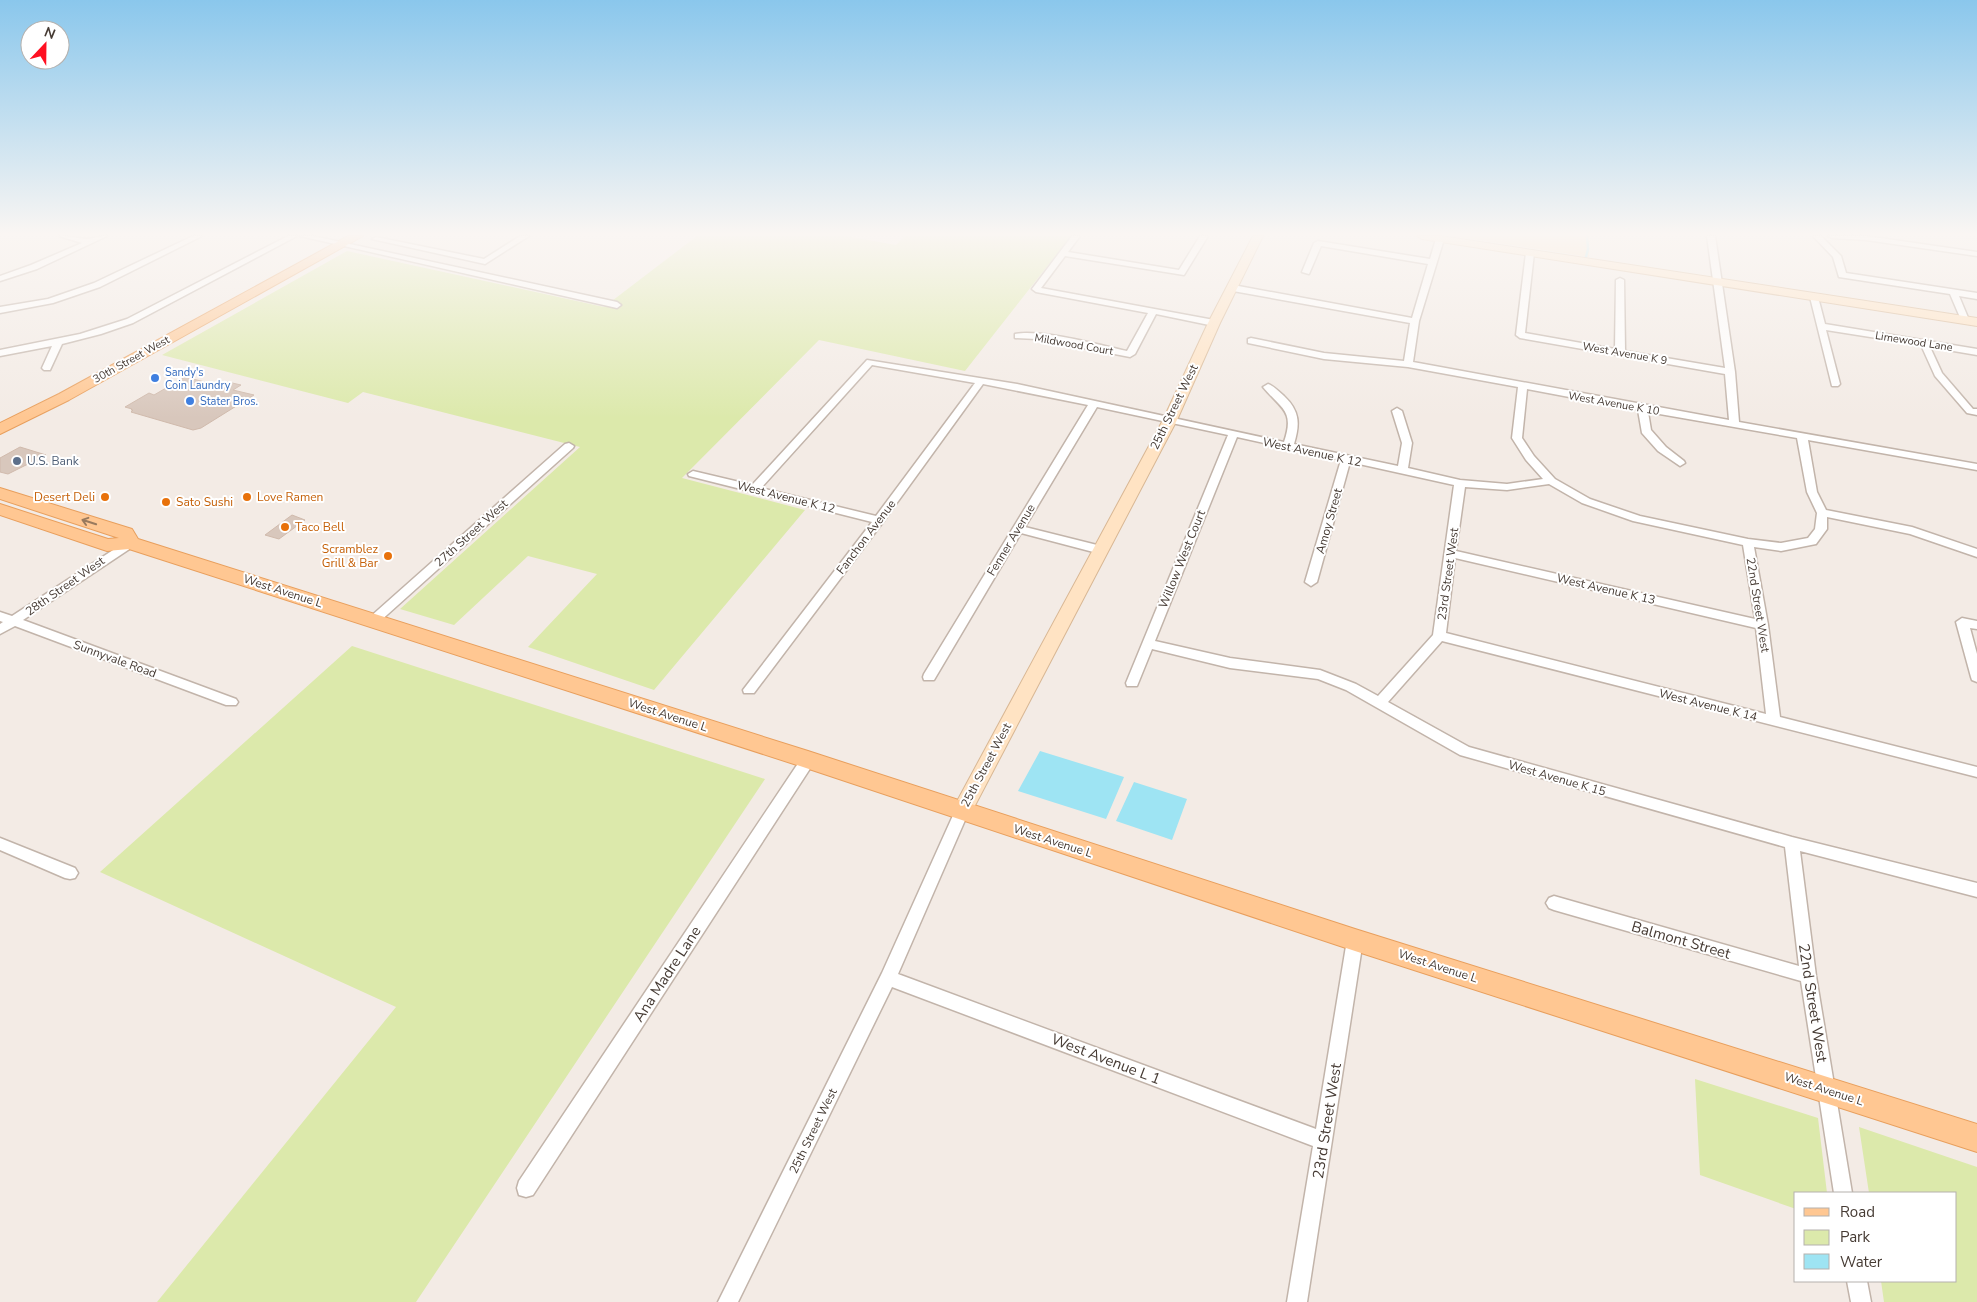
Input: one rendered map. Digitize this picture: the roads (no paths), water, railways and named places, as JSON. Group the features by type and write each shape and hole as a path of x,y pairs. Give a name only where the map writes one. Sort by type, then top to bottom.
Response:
{"main road":[{"name":"30th Street West","path":"0,429 64,397 245,297"},
{"name":"30th Street West","path":"0,436 44,411 64,397"},
{"name":"West Avenue L","path":"0,493 126,533 130,543"},
{"name":"West Avenue L","path":"0,509 107,545 130,543 374,620 1355,940 1977,1138"}],"street":[{"path":"0,310 50,301 63,297"},
{"path":"0,353 87,336 130,321 176,297"},
{"path":"579,297 616,305"},
{"path":"1077,297 1214,323"},
{"name":"25th Street West","path":"728,1302 888,978 962,811 1170,420 1214,323 1228,297"},
{"path":"1281,297 1415,321"},
{"path":"1408,364 1415,321 1422,297"},
{"name":"West Avenue K 9","path":"1525,297 1520,335 1730,372"},
{"path":"1620,297 1620,352"},
{"path":"1720,297 1730,372 1734,424"},
{"path":"1835,384 1814,297 1977,322"},
{"path":"1956,297 1965,320"},
{"name":"Mildwood Court","path":"1018,336 1037,336 1130,354 1153,311"},
{"name":"Limewood Lane","path":"1821,326 1977,352"},
{"name":"West Avenue K 10","path":"1251,341 1324,356 1408,364 1977,468"},
{"path":"46,368 58,343"},
{"path":"1924,343 1938,374 1973,411"},
{"name":"West Avenue K 12","path":"754,489 870,362 1094,403 1233,435 1460,483 1507,487 1551,481"},
{"name":"Fanchon Avenue","path":"749,690 880,520 980,382"},
{"path":"1523,386 1517,438 1530,458 1551,481 1586,501 1637,519 1748,543"},
{"path":"1268,387 1291,408 1295,426 1288,446"},
{"name":"Fenner Avenue","path":"929,677 1094,403"},
{"path":"1643,408 1646,431 1662,449 1680,463"},
{"path":"1397,411 1407,443 1402,471"},
{"name":"Willow West Court","path":"1132,682 1233,435"},
{"path":"1802,437 1812,492 1822,513 1912,531 1977,553"},
{"name":"27th Street West","path":"374,620 569,446"},
{"name":"Amoy Street","path":"1311,582 1346,459"},
{"name":"West Avenue K 12","path":"693,474 880,520"},
{"name":"23rd Street West","path":"1380,702 1439,636 1460,483"},
{"name":"22nd Street West","path":"1774,722 1762,624 1748,543 1781,547 1812,541 1821,529 1822,513"},
{"path":"1018,529 1101,550"},
{"name":"28th Street West","path":"0,630 130,543"},
{"name":"West Avenue K 13","path":"1451,553 1762,624"},
{"name":"Sunnyvale Road","path":"0,616 231,702"},
{"path":"1977,626 1962,622 1977,677"},
{"name":"West Avenue K 14","path":"1439,636 1977,772"},
{"name":"West Avenue K 15","path":"1148,644 1230,664 1320,674 1380,702 1465,751 1792,843 1977,890"},
{"name":"Ana Madre Lane","path":"526,1188 808,760"},
{"name":"22nd Street West","path":"1792,843 1808,976 1843,1192"},
{"path":"0,844 70,872"},
{"name":"Balmont Street","path":"1554,903 1808,976"},
{"name":"23rd Street West","path":"1297,1302 1355,940"},
{"name":"West Avenue L 1","path":"888,978 1324,1141"},
{"path":"1857,1282 1861,1302"}],"water":[{"path":"1040,751 1124,777 1106,819 1018,791"},
{"path":"1134,782 1187,799 1172,840 1116,821"}],"place":[{"name":"Sandy's Coin Laundry","path":"155,378"},
{"name":"Stater Bros.","path":"190,401"},
{"name":"U.S. Bank","path":"17,461"},
{"name":"Desert Deli","path":"105,497"},
{"name":"Love Ramen","path":"247,497"},
{"name":"Sato Sushi","path":"166,502"},
{"name":"Taco Bell","path":"285,527"},
{"name":"Scramblez Grill & Bar","path":"388,556"}]}
